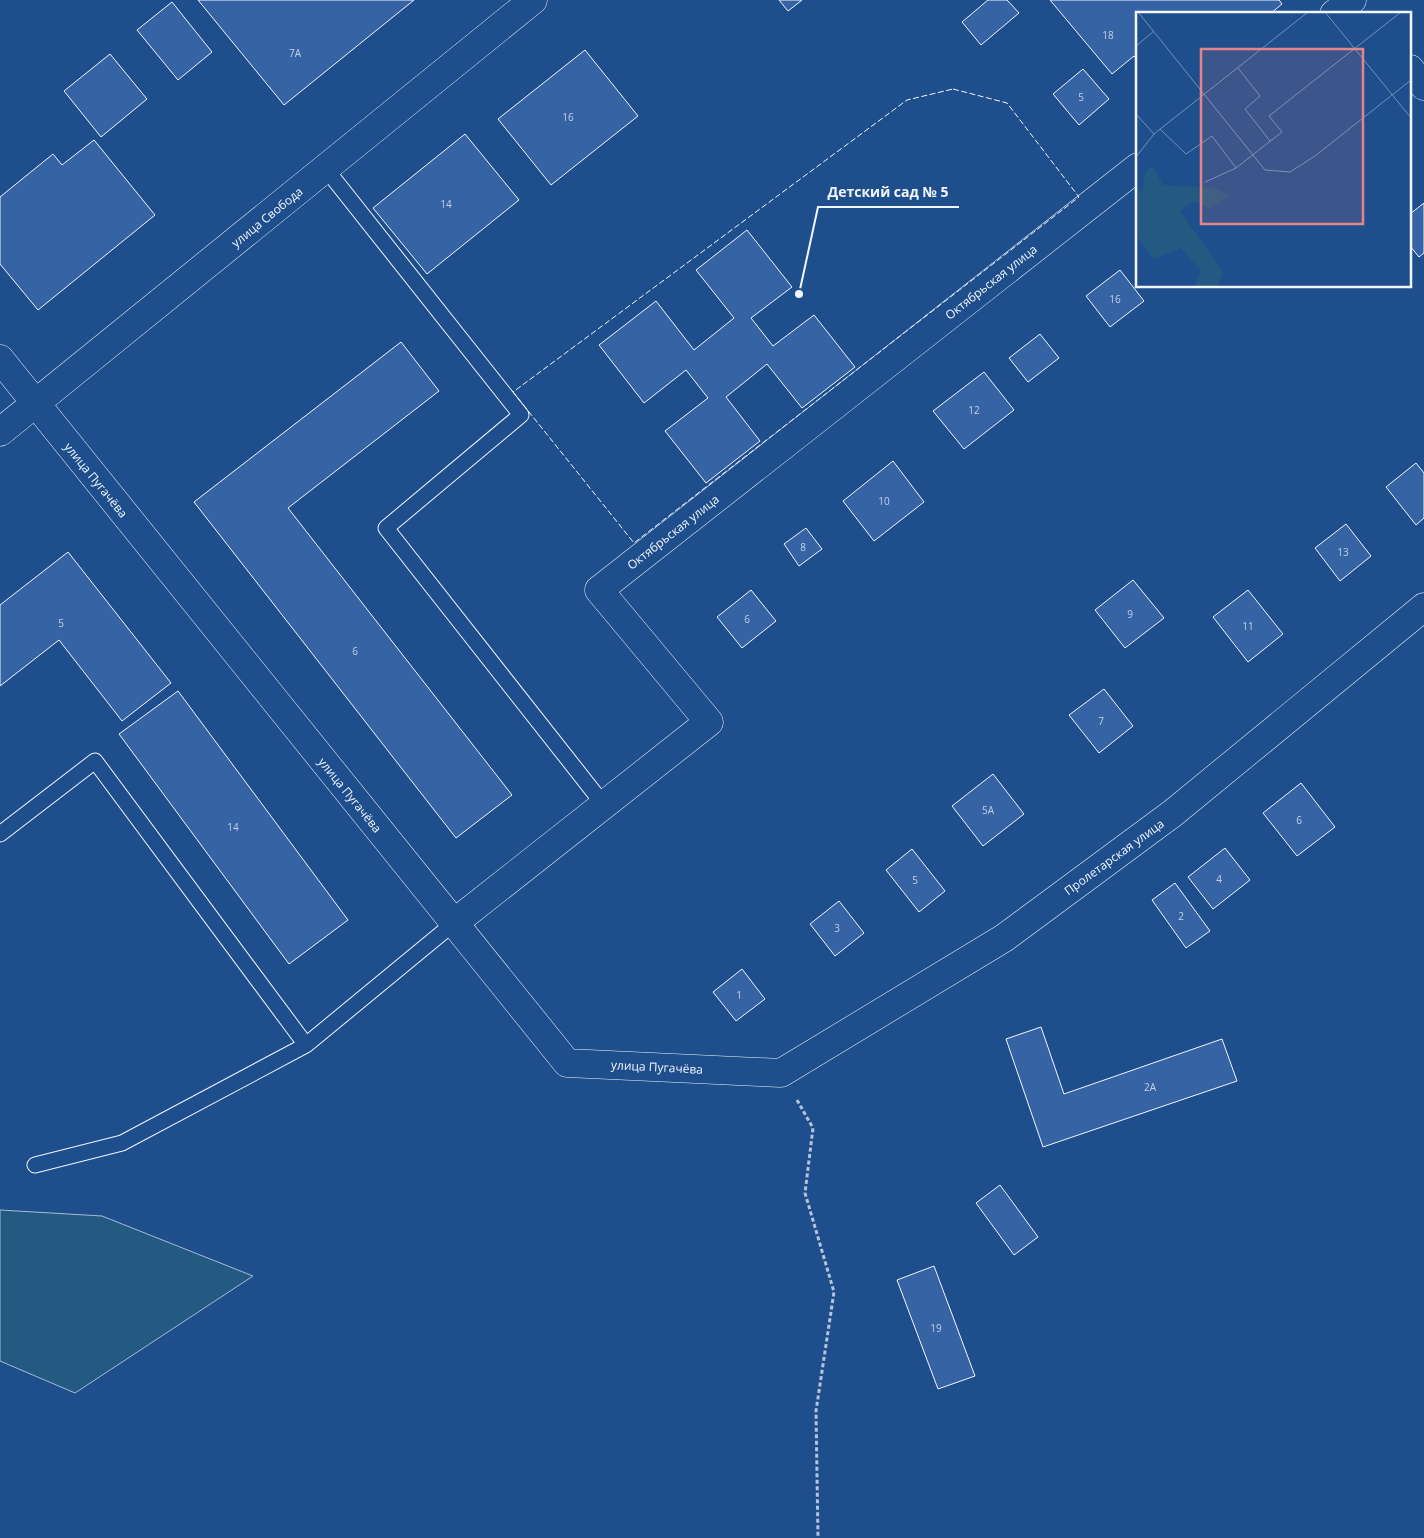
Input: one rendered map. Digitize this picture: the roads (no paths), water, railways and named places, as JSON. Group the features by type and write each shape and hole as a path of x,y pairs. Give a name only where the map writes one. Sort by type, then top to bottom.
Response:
{"street":[{"name":"улица Свобода","path":"0,432 36,405 533,0"},
{"path":"1337,12 1354,0 1364,12"},
{"path":"1412,71 1424,86"},
{"name":"Октябрьская улица","path":"454,923 709,722 599,590 1136,169"},
{"name":"улица Пугачёва","path":"0,359 567,1063 781,1073"},
{"name":"Пролетарская улица","path":"781,1073 1004,938 1173,813 1424,607"}],"lane":[{"path":"326,169 521,415 386,528 604,805"},
{"path":"0,834 94,761 306,1045"},
{"path":"35,1165 122,1143 306,1045 454,923"}],"place":[{"name":"Детский сад № 5","path":"799,294"}]}
